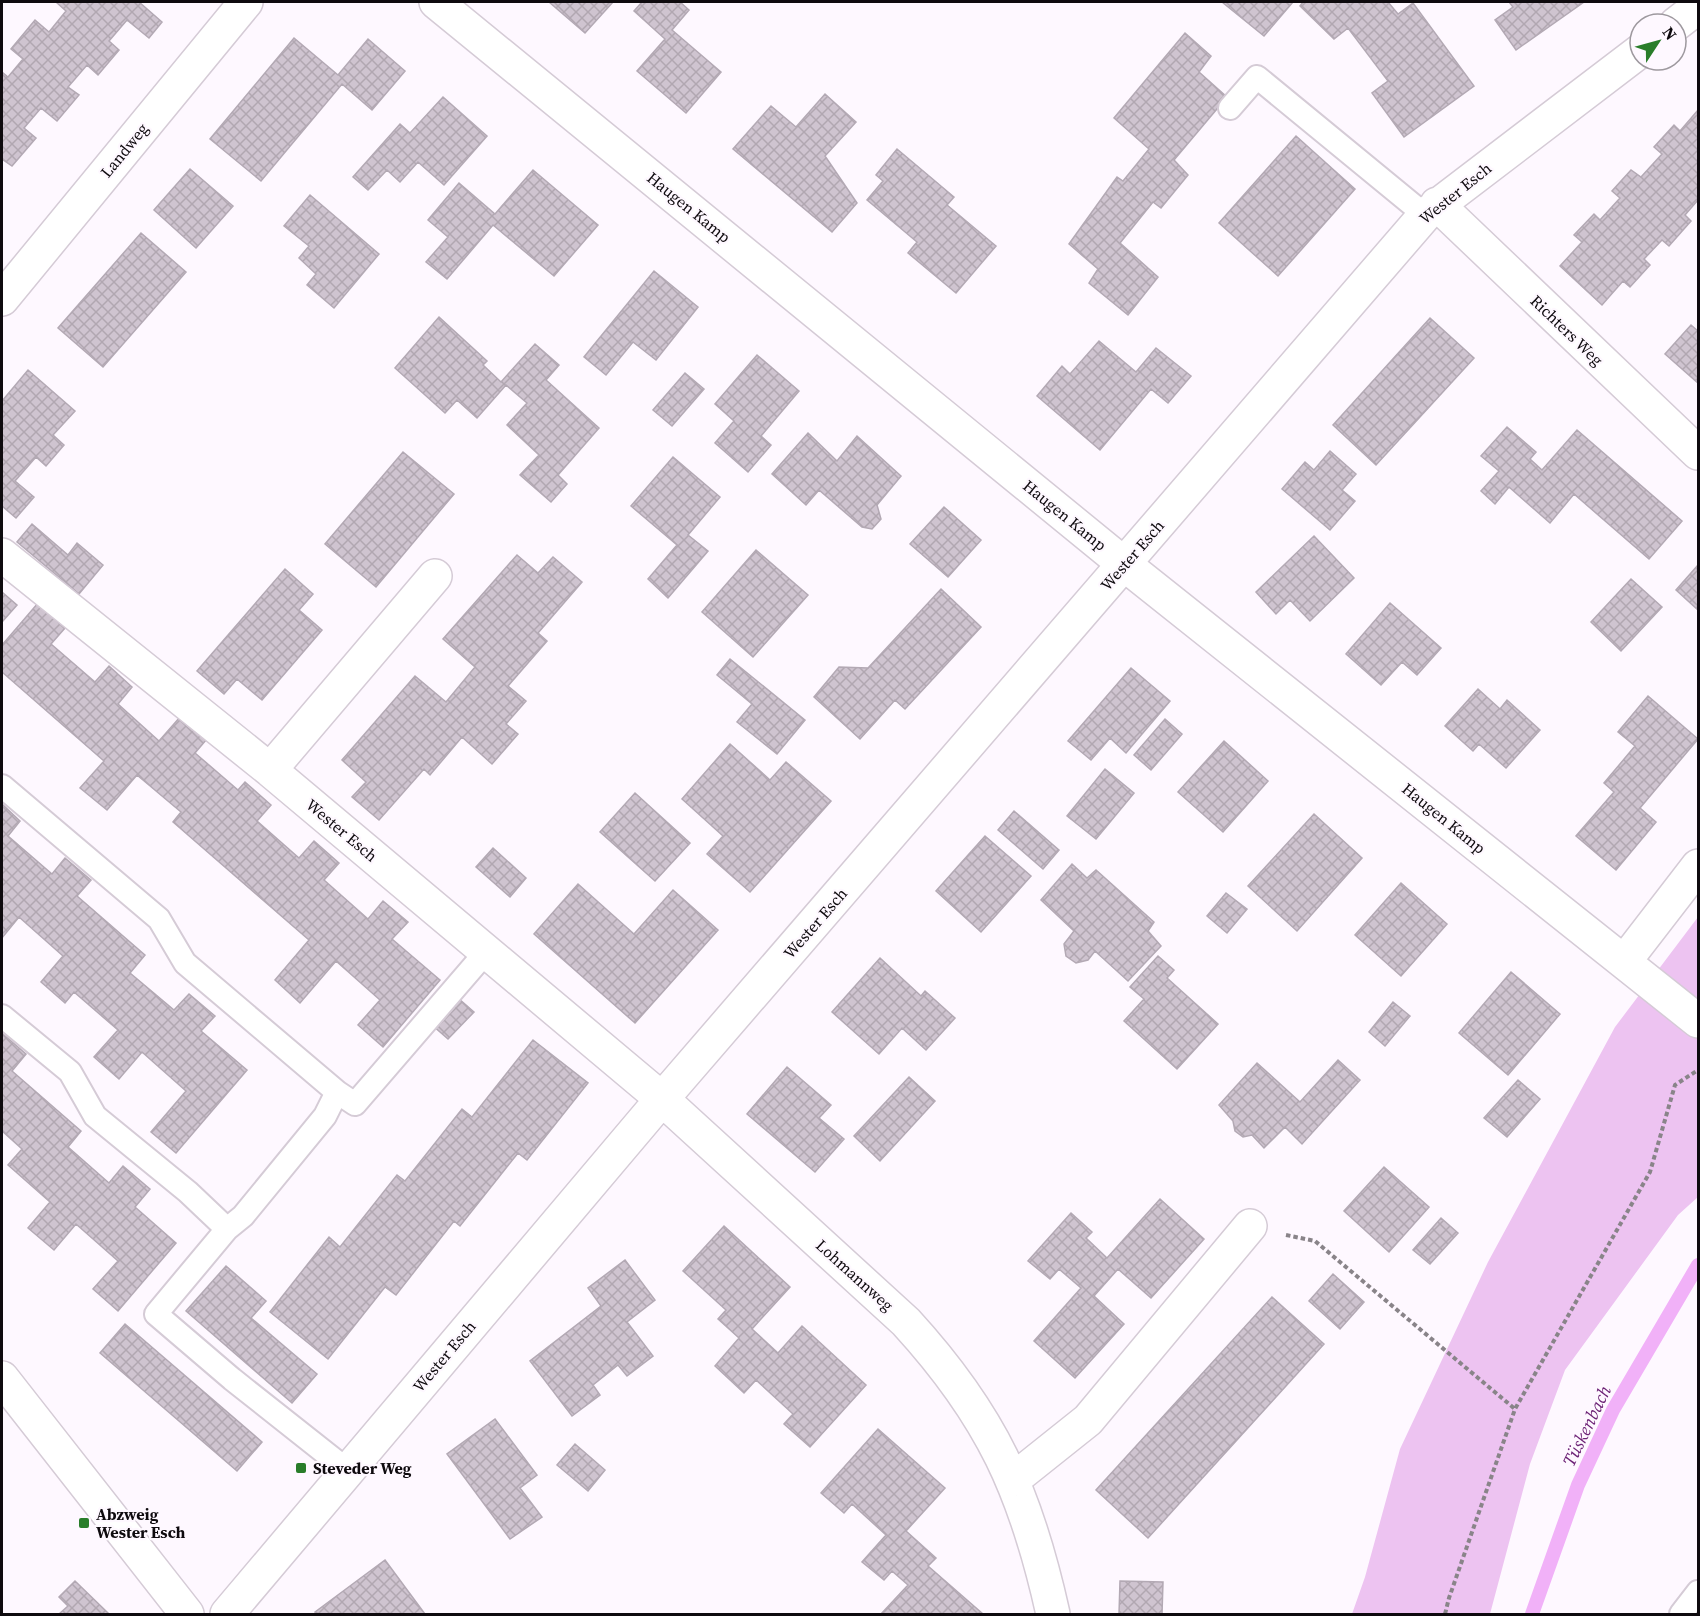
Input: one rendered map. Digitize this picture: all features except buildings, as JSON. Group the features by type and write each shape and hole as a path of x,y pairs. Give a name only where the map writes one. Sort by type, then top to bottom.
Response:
{"street":[{"name":"Landweg","path":"2,299 246,2"},
{"name":"Haugen Kamp","path":"436,2 1124,564 1698,1021"},
{"name":"Wester Esch","path":"227,1614 662,1099 1431,210 1628,60"},
{"name":"Richters Weg","path":"1431,210 1698,451"},
{"name":"Wester Esch","path":"2,555 270,770 662,1099"},
{"path":"270,770 435,576"},
{"path":"1624,962 1698,866"},
{"name":"Lohmannweg","path":"662,1099 914,1331 938,1356 992,1436 1014,1479 1040,1556 1053,1614"},
{"path":"1014,1479 1088,1420 1250,1226"},
{"path":"2,1378 187,1614"}],"lane":[{"path":"1230,108 1257,77 1431,210"},
{"path":"2,786 159,919 186,963 337,1092 355,1104 486,951"},
{"path":"2,1016 70,1072 95,1116 188,1192 227,1229"},
{"path":"337,1092 325,1116 243,1216 227,1229 156,1314 232,1379 347,1470"},
{"path":"1681,1614 1698,1592"}],"path":[{"path":"1445,1614 1515,1409 1650,1172 1675,1085 1698,1070"},
{"path":"1250,1226 1315,1241 1515,1409"}],"shaded area":[{"path":"1698,917 1698,1197 1678,1215 1565,1370 1530,1464 1490,1614 1352,1614 1365,1577 1400,1449 1488,1262 1615,1027"}],"waterway":[{"name":"Tüskenbach","path":"1532,1614 1578,1485 1613,1410 1698,1265"}],"place":[{"name":"Steveder Weg","path":"301,1468"},
{"name":"Abzweig Wester Esch","path":"84,1523"}]}
